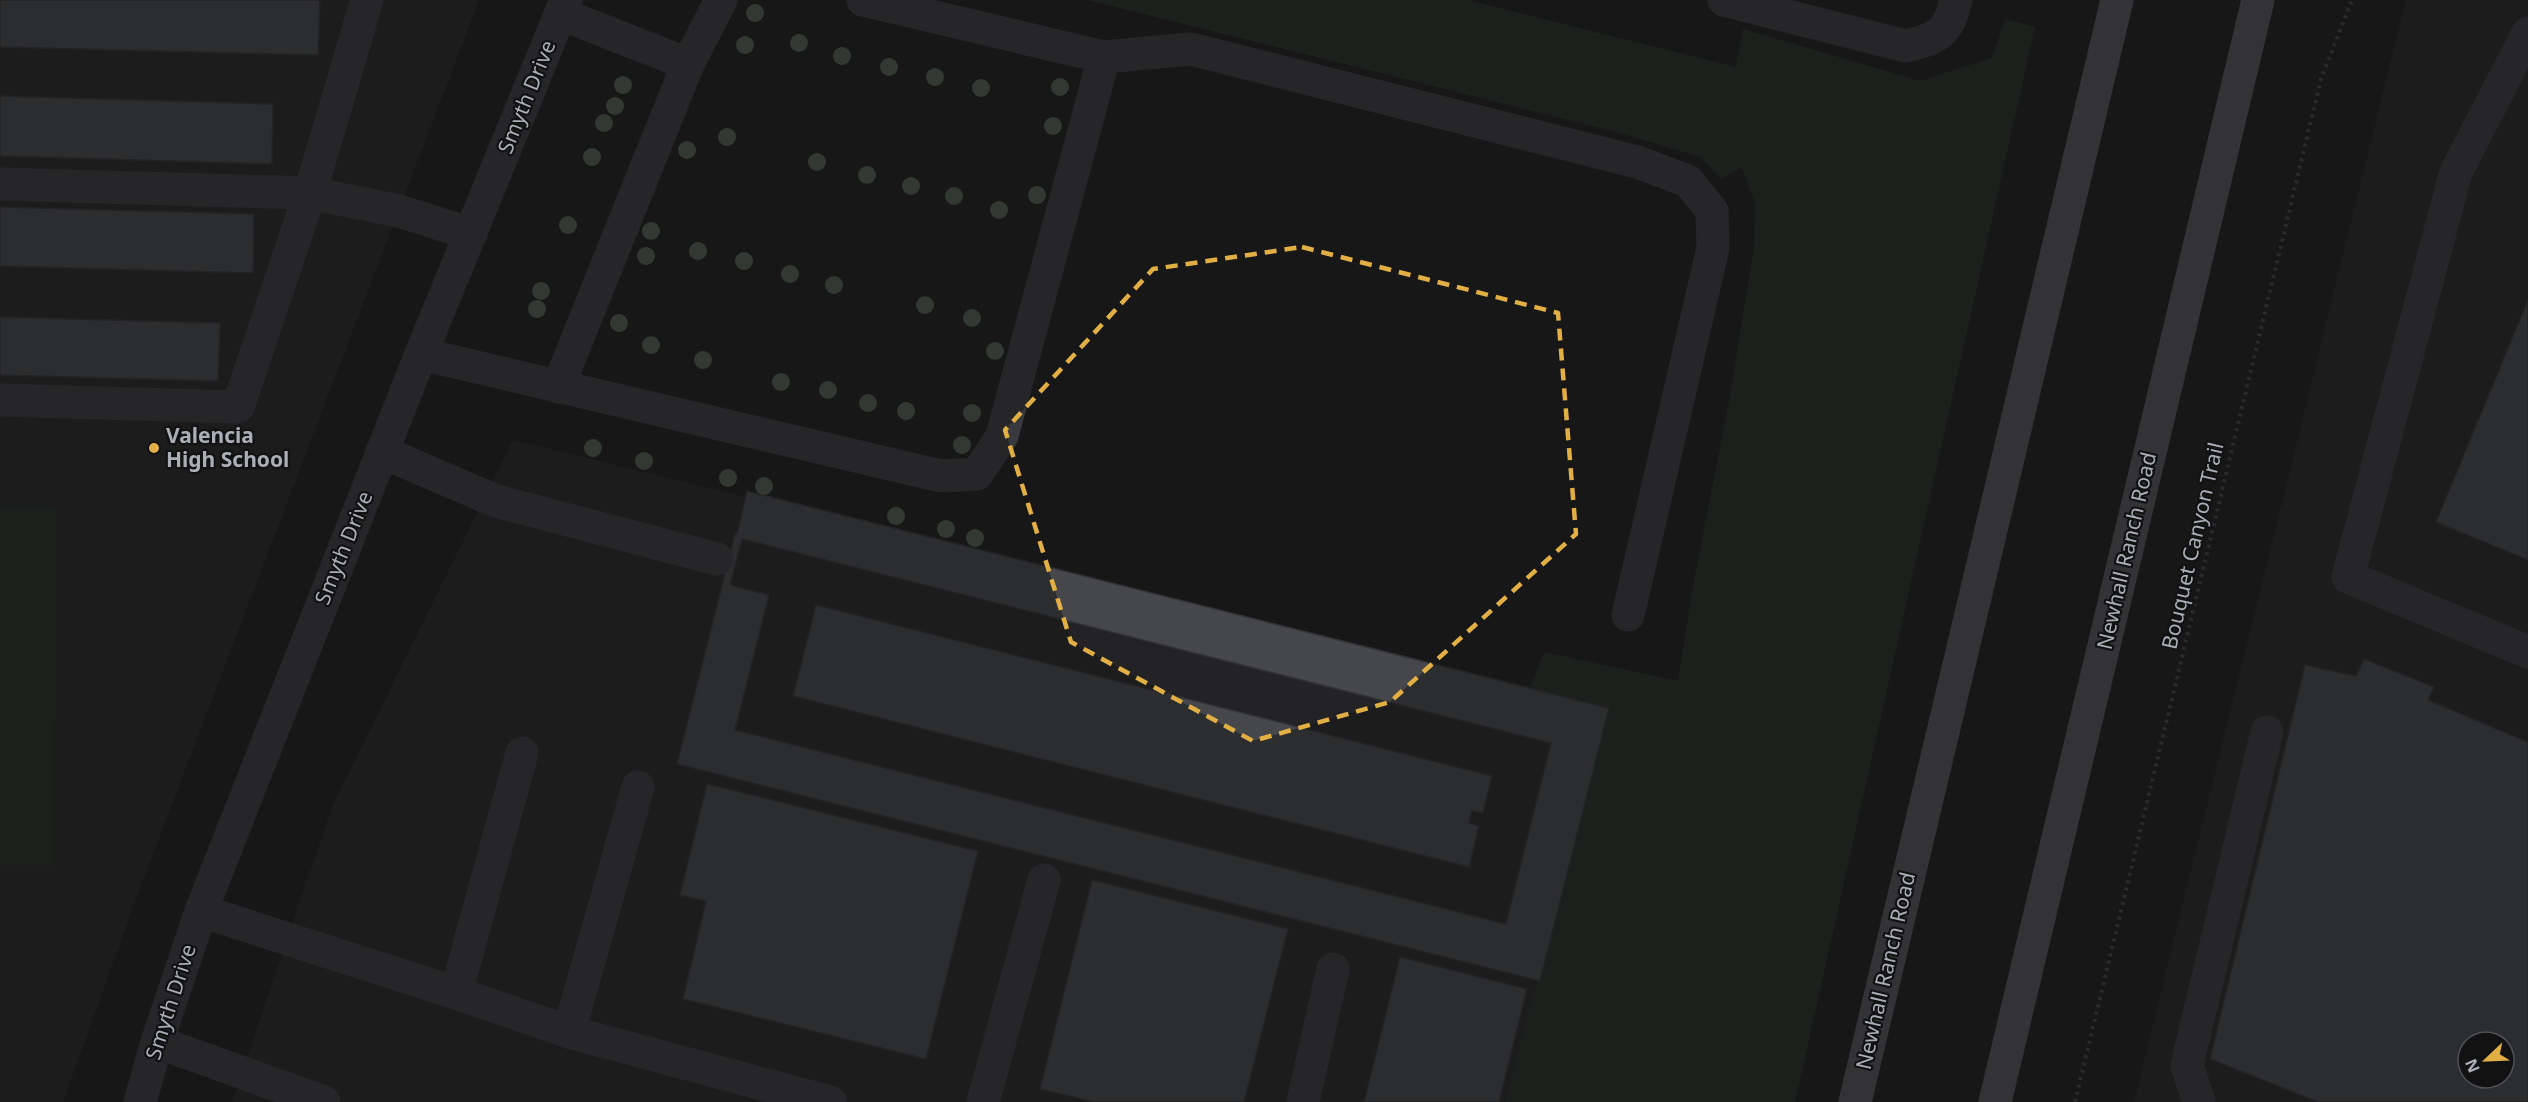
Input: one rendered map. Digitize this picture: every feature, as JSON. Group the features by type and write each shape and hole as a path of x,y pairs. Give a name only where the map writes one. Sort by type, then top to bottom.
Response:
{"main road":[{"name":"Newhall Ranch Road","path":"1854,1102 2117,0"},
{"name":"Newhall Ranch Road","path":"1995,1102 2258,0"}],"street":[{"path":"0,400 238,407 310,193 368,0"},
{"path":"558,387 688,64 721,0"},
{"path":"863,0 1104,57 1191,49 1637,162 1688,181 1712,212 1713,248 1628,615"},
{"path":"1725,0 1906,46 1931,40 1950,22 1956,0"},
{"path":"563,7 688,64"},
{"name":"Smyth Drive","path":"140,1102 157,1042 201,911 421,354 563,7"},
{"path":"2528,33 2456,172 2348,577 2528,652"},
{"path":"421,354 941,476 977,474 1002,436 1104,57"},
{"path":"0,184 310,193 399,211 471,234"},
{"path":"382,452 496,501 717,559"},
{"path":"2199,1102 2187,1065 2267,732"},
{"path":"456,993 522,753"},
{"path":"569,1032 638,787"},
{"path":"983,1102 1044,880"},
{"path":"201,911 569,1032 830,1102"},
{"path":"1303,1102 1332,969"},
{"path":"157,1042 324,1102"}],"path":[{"name":"Bouquet Canyon Trail","path":"2075,1102 2321,80 2352,0"}],"highlighted area":[{"path":"1302,247 1558,313 1576,534 1390,702 1253,741 1071,642 1005,430 1153,269"}],"shaded area":[{"name":"Valencia High School","path":"0,0 479,0 137,896 63,1102 0,1102"},
{"path":"1088,0 1467,0 1736,67 1743,29 1920,81 1992,58 2005,19 2035,27 1795,1102 1505,1102 1609,708 1530,688 1544,652 1678,681 1693,586 1729,401 1754,248 1755,204 1742,167 1721,179 1700,157 1613,131"},
{"path":"2406,0 2528,0 2528,1102 2134,1102"},
{"path":"513,440 1609,708 1505,1102 232,1102 332,807"},
{"path":"0,507 56,507 54,866 0,865"}],"building":[{"path":"0,0 320,0 318,55 0,47"},
{"path":"0,96 273,104 272,164 0,156"},
{"path":"0,207 254,214 253,273 0,266"},
{"path":"2528,300 2528,560 2436,522"},
{"path":"0,317 220,323 218,381 0,375"},
{"path":"747,491 1609,708 1540,981 677,764 735,534 737,534","holes":["742,539 1551,743 1506,924 735,730 769,595 730,585"]},
{"path":"816,605 1492,776 1483,813 1472,811 1469,823 1479,826 1469,867 793,696"},
{"path":"2364,659 2434,687 2428,700 2528,742 2528,1102 2318,1102 2210,1059 2305,665 2356,676"},
{"path":"707,784 978,851 926,1059 683,999 706,901 680,895"},
{"path":"1092,880 1288,929 1244,1102 1094,1102 1040,1089"},
{"path":"1400,957 1527,989 1499,1102 1364,1102"}],"place":[{"name":"Valencia High School","path":"154,448"}]}
